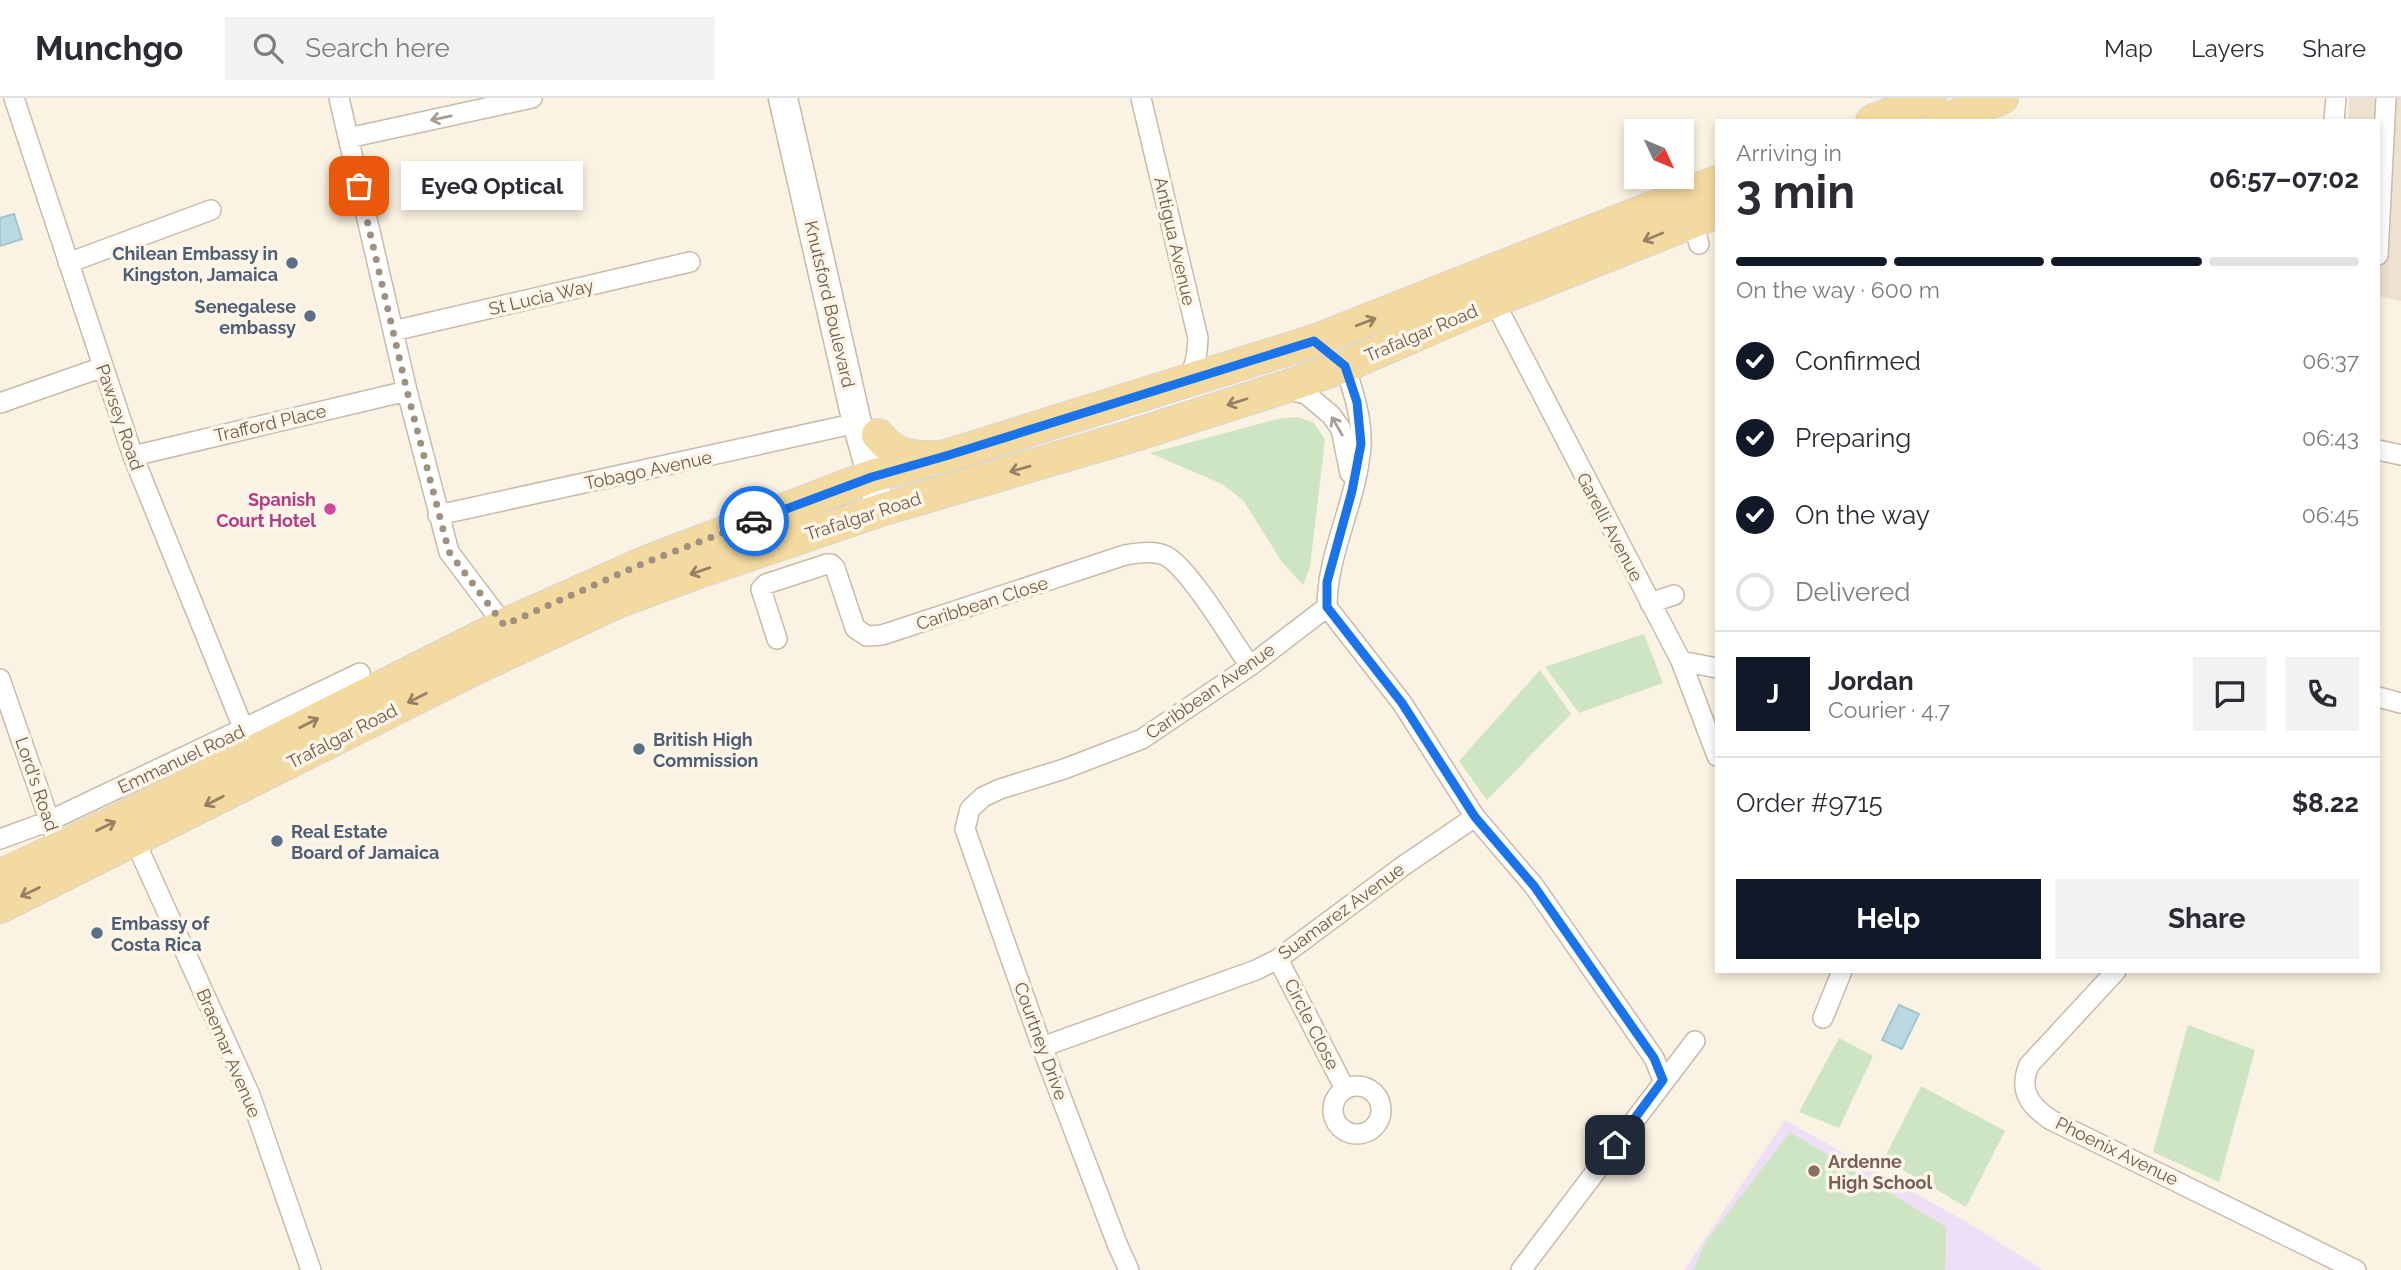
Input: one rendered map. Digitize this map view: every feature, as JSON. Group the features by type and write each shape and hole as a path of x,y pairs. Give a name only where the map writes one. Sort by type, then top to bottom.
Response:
{"main road":[{"name":"Knutsford Boulevard","path":"783,98 865,432 889,507"},
{"name":"Knutsford Boulevard","path":"803,98 865,432"},
{"path":"1886,119 1942,111 2002,98"},
{"name":"Trafalgar Road","path":"0,876 54,835 504,625 644,563 880,474 1314,341 1715,183"},
{"name":"Trafalgar Road","path":"0,907 478,667 617,602 889,507 1135,435 1282,388 1345,366 1494,301 1703,226"},
{"path":"1314,341 1345,366"},
{"path":"833,490 849,481 861,463 865,432 904,456 949,455"}],"street":[{"name":"Pawsey Road","path":"14,98 133,456 244,730"},
{"path":"339,98 407,391 449,552 504,625"},
{"path":"348,138 532,98"},
{"name":"Antigua Avenue","path":"1141,98 1198,338 1197,357 1192,373 1185,382"},
{"path":"2334,119 2336,98"},
{"path":"2380,216 2386,98"},
{"path":"68,263 211,210"},
{"name":"St Lucia Way","path":"393,331 690,262"},
{"name":"Garelli Avenue","path":"1494,301 1681,661 1715,751"},
{"path":"0,403 103,366"},
{"path":"1345,366 1357,402 1361,444 1352,491 1327,582 1327,607 1402,703 1475,817 1534,886 1654,1058 1663,1080"},
{"path":"1282,388 1306,394 1331,415 1341,429 1352,491"},
{"name":"Trafford Place","path":"133,456 407,391"},
{"name":"Tobago Avenue","path":"438,514 865,432"},
{"path":"2380,450 2401,455"},
{"name":"Caribbean Close","path":"777,639 761,589 766,584 827,564 835,568 855,628 867,636 882,635 1125,555 1145,552 1167,556 1186,575 1250,666"},
{"path":"1650,603 1674,595"},
{"name":"Caribbean Avenue","path":"970,809 983,797 1000,789 1142,739 1250,666 1327,607"},
{"path":"1681,661 1715,668"},
{"name":"Emmanuel Road","path":"0,839 54,835 244,730 360,673"},
{"name":"Lord's Road","path":"0,679 54,835"},
{"path":"2380,698 2401,703"},
{"name":"Courtney Drive","path":"970,809 965,829 1042,1047 1129,1270"},
{"name":"Suamarez Avenue","path":"1042,1047 1256,970 1278,959 1403,866 1475,817"},
{"name":"Braemar Avenue","path":"135,841 250,1095 311,1270"},
{"name":"Circle Close","path":"1278,959 1345,1089"},
{"path":"1823,1018 1841,973"},
{"name":"Phoenix Avenue","path":"2114,973 2029,1065 2024,1077 2025,1090 2031,1103 2051,1120 2356,1270"},
{"path":"1521,1270 1695,1041"}],"shaded area":[{"path":"2349,98 2401,98 2401,301 2380,296 2380,119 2348,119"},
{"name":"Ardenne High School","path":"1785,1120 1968,1223 2043,1270 1684,1270"}],"green space":[{"path":"1297,417 1314,423 1325,440 1310,567 1303,585 1282,562 1243,500 1222,484 1150,453 1278,419"},
{"path":"1644,634 1663,683 1579,713 1545,667"},
{"path":"1540,670 1571,714 1487,800 1459,761"},
{"path":"2188,1025 2255,1050 2219,1182 2153,1152"},
{"path":"1839,1038 1873,1056 1839,1128 1799,1112"},
{"path":"1921,1086 2005,1131 1966,1207 1884,1159"},
{"name":"Ardenne High School","path":"1790,1132 1946,1227 1945,1270 1693,1270 1705,1243"}],"water":[{"path":"14,214 22,239 0,246 0,218"},
{"path":"1899,1005 1919,1014 1902,1049 1882,1040"}],"way so far":[{"path":"359,186 407,391 449,552 504,625 644,563 754,521"}],"place":[{"name":"EyeQ Optical","path":"359,186"},
{"name":"Chilean Embassy in Kingston, Jamaica","path":"292,263"},
{"name":"Senegalese embassy","path":"310,316"},
{"name":"Spanish Court Hotel","path":"330,509"},
{"name":"British High Commission","path":"639,749"},
{"name":"Real Estate Board of Jamaica","path":"277,841"},
{"name":"Embassy of Costa Rica","path":"97,933"},
{"name":"Ardenne High School","path":"1814,1171"}],"route":[{"path":"754,521 872,477 1314,341 1345,366 1357,402 1361,444 1352,491 1327,582 1327,607 1402,703 1475,817 1534,886 1654,1058 1663,1080 1615,1145"}]}
